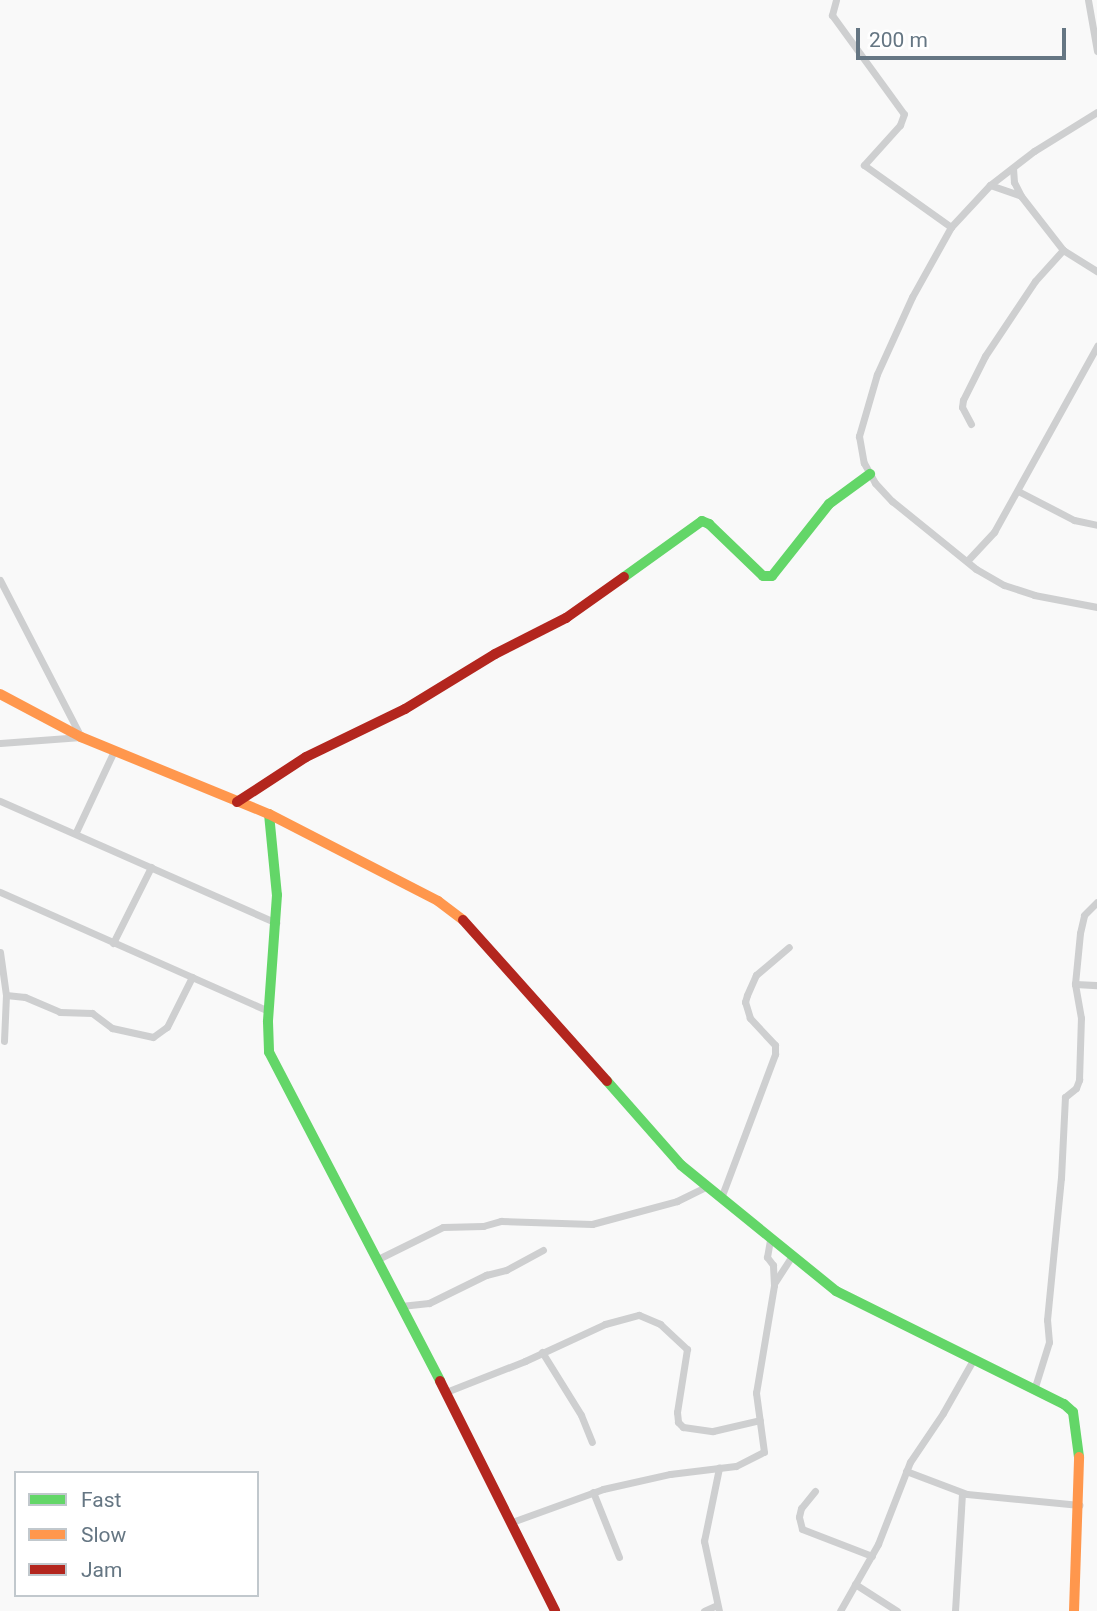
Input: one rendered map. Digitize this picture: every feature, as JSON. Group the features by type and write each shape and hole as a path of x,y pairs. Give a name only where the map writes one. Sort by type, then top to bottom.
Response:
{"street":[{"path":"835,0 832,15 904,114 900,125 864,165 951,227"},
{"path":"1088,0 1097,51"},
{"path":"1097,112 990,185 951,227 912,297 865,407 859,436 870,474 892,501 967,561 1004,585 1034,595 1097,607"},
{"path":"1013,168 1014,183 1021,196 1063,250 1097,271"},
{"path":"990,185 1021,196"},
{"path":"971,424 962,407 985,356 1035,281 1063,250"},
{"path":"967,561 994,532 1097,346"},
{"path":"237,802 306,757 405,709 495,654 566,618 702,521 709,524 763,576 772,576 829,504 870,474"},
{"path":"1018,491 1074,520 1097,525"},
{"path":"0,580 81,737"},
{"path":"0,694 81,737 268,814 414,886 461,918 499,958 643,1126 706,1187 791,1257 836,1291 862,1306 1064,1404 1073,1412 1079,1424 1079,1506 1074,1611"},
{"path":"0,743 81,737"},
{"path":"76,832 114,751"},
{"path":"0,801 76,832 276,923"},
{"path":"268,814 276,872 269,1052 378,1259 555,1611"},
{"path":"113,943 151,867"},
{"path":"1,896 269,1011"},
{"path":"1034,1390 1049,1342 1047,1320 1061,1178 1065,1097 1076,1088 1079,1080 1082,1018 1075,984 1082,918 1097,902"},
{"path":"721,1198 775,1054 775,1045 746,1010 747,995 756,975 789,947"},
{"path":"0,952 6,995 4,1041"},
{"path":"6,995 25,997 60,1012 92,1013 112,1028 153,1037 167,1027 192,977"},
{"path":"1075,984 1097,985"},
{"path":"378,1259 443,1227 474,1227 501,1221 592,1224 677,1201 706,1187"},
{"path":"512,1522 593,1492 670,1474 749,1462 764,1452 756,1393 774,1284 773,1265 767,1257 770,1240"},
{"path":"401,1306 429,1303 486,1275 506,1270 542,1250"},
{"path":"774,1284 791,1257"},
{"path":"446,1392 625,1317 639,1315 653,1319 687,1349 677,1412 678,1422 683,1427 713,1431 760,1420"},
{"path":"542,1352 585,1422 592,1442"},
{"path":"840,1611 872,1556 906,1471 973,1360"},
{"path":"704,1611 718,1608 704,1541 719,1468"},
{"path":"906,1471 962,1493 1079,1506"},
{"path":"816,1491 801,1508 799,1525 802,1529 872,1556"},
{"path":"593,1492 619,1557"},
{"path":"955,1611 962,1493"},
{"path":"855,1584 897,1611"}],"traffic: fast":[{"path":"624,577 702,521 709,524 763,576 772,576 829,504 870,474"},
{"path":"269,814 277,895 268,1022 269,1052 440,1381"},
{"path":"607,1081 681,1165 836,1291 1064,1404 1073,1412 1079,1457"}],"traffic: slow":[{"path":"0,694 81,737 269,814 438,901 463,920"},
{"path":"1074,1611 1079,1457"}],"traffic: jam":[{"path":"237,802 306,757 405,709 495,654 566,618 624,577"},
{"path":"463,920 607,1081"},
{"path":"440,1381 555,1611"}]}
